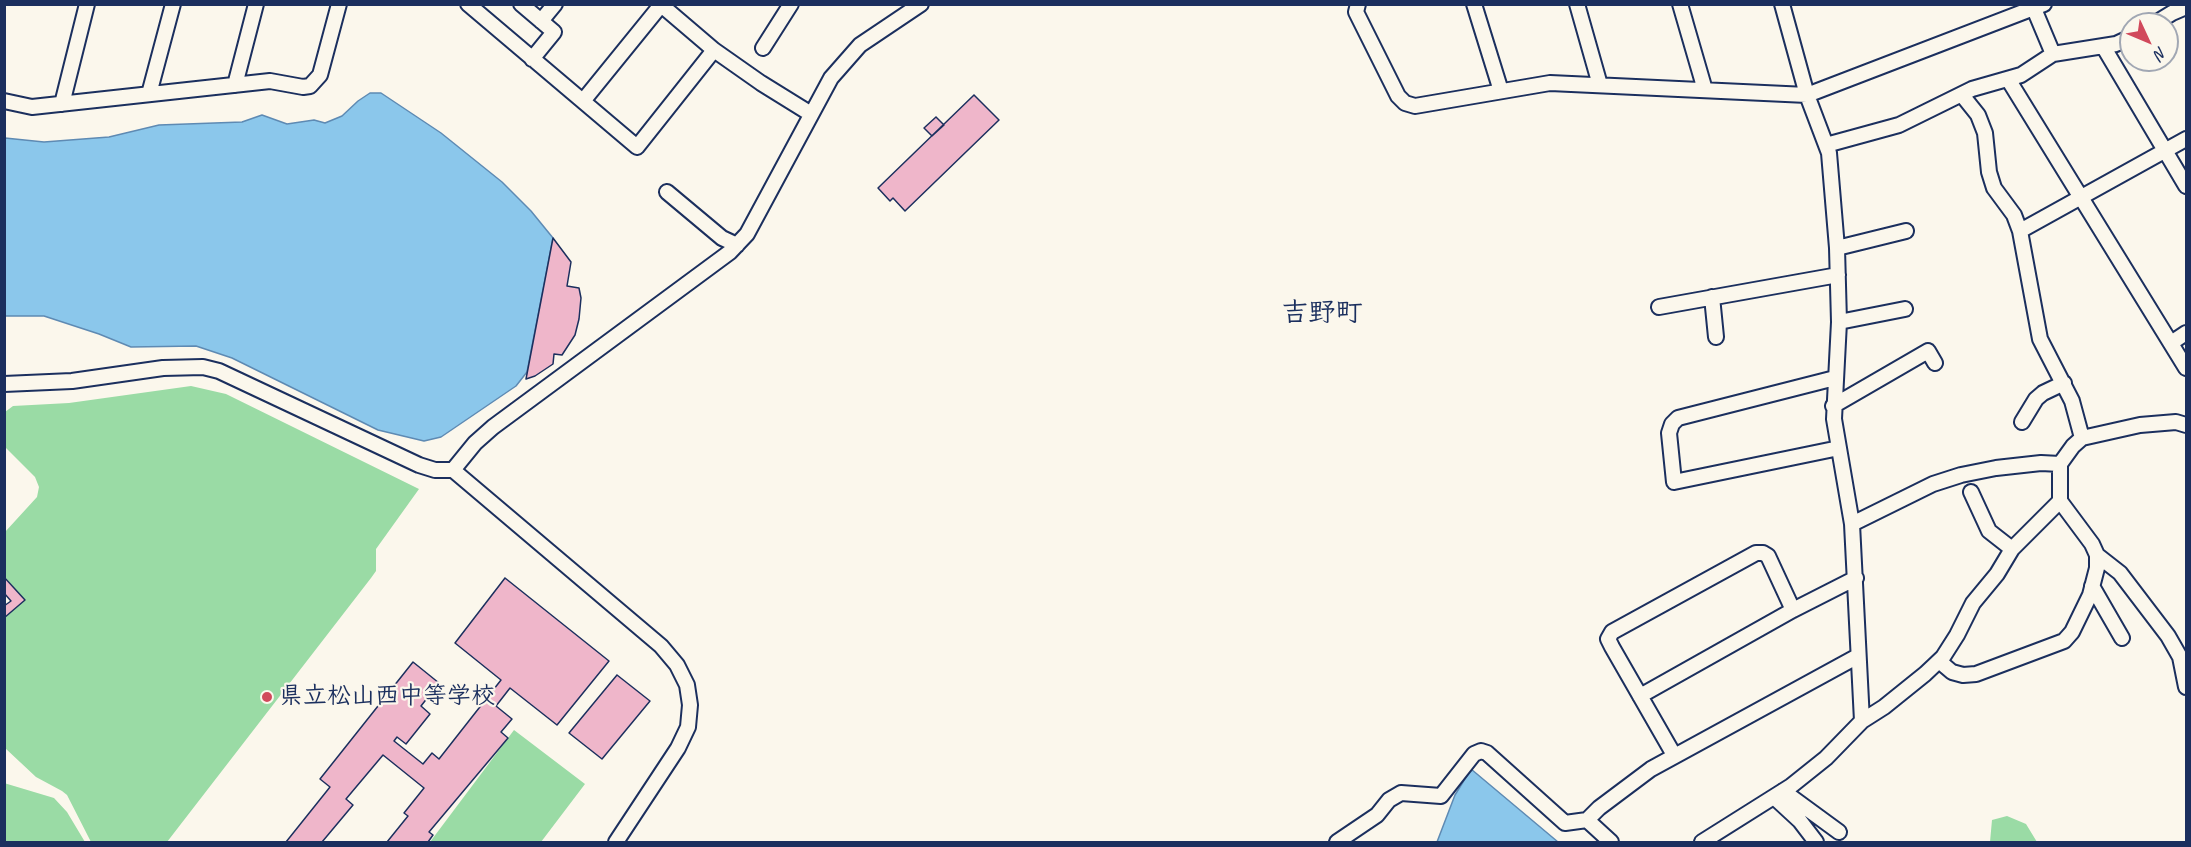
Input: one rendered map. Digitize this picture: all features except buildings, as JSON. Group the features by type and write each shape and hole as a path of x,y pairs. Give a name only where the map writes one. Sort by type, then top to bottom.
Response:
{"street":[{"path":"62,104 87,4"},
{"path":"149,94 173,4"},
{"path":"236,85 256,4"},
{"path":"4,101 32,107 270,81 303,87 315,82 320,75 339,4"},
{"path":"468,4 637,147 714,50"},
{"path":"521,4 554,32 532,58"},
{"path":"541,21 555,4"},
{"path":"763,48 791,4"},
{"path":"453,470 475,443 493,427 737,245 747,234 831,78 860,45 921,4"},
{"path":"1358,4 1356,12 1398,96 1405,103 1415,106 1550,83 1807,95 2037,6 2053,54"},
{"path":"1474,4 1501,92"},
{"path":"1577,4 1600,85"},
{"path":"1680,4 1705,90"},
{"path":"583,102 660,5 714,50 811,114"},
{"path":"1785,6 1807,95 1829,153 1837,248 1839,322 1833,406 1852,524 1862,721"},
{"path":"1826,145 1899,126 1972,89 2008,80 2034,68 2041,60 2053,54 2119,43"},
{"path":"2103,46 2187,186"},
{"path":"2008,80 2187,368"},
{"path":"1962,95 1978,115 1985,133 1989,172 1994,188 2014,215 2020,231 2040,339 2072,401 2082,438"},
{"path":"2020,231 2187,139"},
{"path":"666,192 722,238 737,245"},
{"path":"1837,248 1906,231"},
{"path":"1659,307 1838,274"},
{"path":"1712,297 1716,337"},
{"path":"1839,322 1905,309"},
{"path":"2171,343 2187,333"},
{"path":"1833,406 1928,351 1935,363"},
{"path":"4,384 72,381 163,368 203,367 219,371 419,465 435,470 453,470 661,646 677,665 687,685 690,705 688,727 678,748 616,843"},
{"path":"1836,378 1678,418 1672,424 1669,433 1674,482 1839,448"},
{"path":"2022,422 2036,399 2064,383"},
{"path":"1939,661 1952,672 1963,675 1976,674 2064,641 2072,632 2092,586 2097,568 2097,555 2092,544 2060,501 2060,464 2082,438 2140,425 2176,422 2187,425"},
{"path":"1852,524 1933,484 1961,475 2019,465 2060,464"},
{"path":"1971,492 1989,531 2012,549"},
{"path":"1702,843 1779,794 1826,758 1862,721 1939,661 1957,635 1973,603 1997,574 2012,549 2060,501"},
{"path":"1674,755 1608,639 1612,632 1756,553 1768,556 1792,610"},
{"path":"2097,555 2120,573 2168,636 2180,657 2187,687"},
{"path":"1640,696 1792,610 1856,578"},
{"path":"2092,586 2122,638"},
{"path":"1337,843 1377,815 1389,800 1401,793 1441,796 1474,754 1480,751 1487,753 1565,823 1587,820 1599,808 1651,769 1674,755 1858,656"},
{"path":"1779,794 1839,832"},
{"path":"1779,794 1816,843"},
{"path":"1587,820 1611,843"}],"green space":[{"path":"191,386 226,394 419,489 376,549 376,571 167,842 91,842 67,795 36,777 5,748 4,618 25,600 5,577 5,532 37,497 39,487 35,477 5,447 5,412 13,406 69,403"},
{"path":"514,730 585,784 541,842 430,842"},
{"path":"4,783 54,798 67,812 85,842 5,842"},
{"path":"2007,816 2026,824 2037,842 1990,842 1992,820"}],"water":[{"path":"370,93 381,93 441,133 502,182 531,211 553,238 527,372 516,386 441,437 424,441 378,430 232,358 196,346 131,347 44,316 5,316 5,138 44,142 109,137 159,125 242,122 262,115 287,124 314,120 325,123 342,116"},
{"path":"1471,769 1558,842 1437,842 1455,795"}],"place":[{"name":"県立松山西中等学校","path":"267,697"}],"district":[{"name":"吉野町","path":"1322,314"}]}
